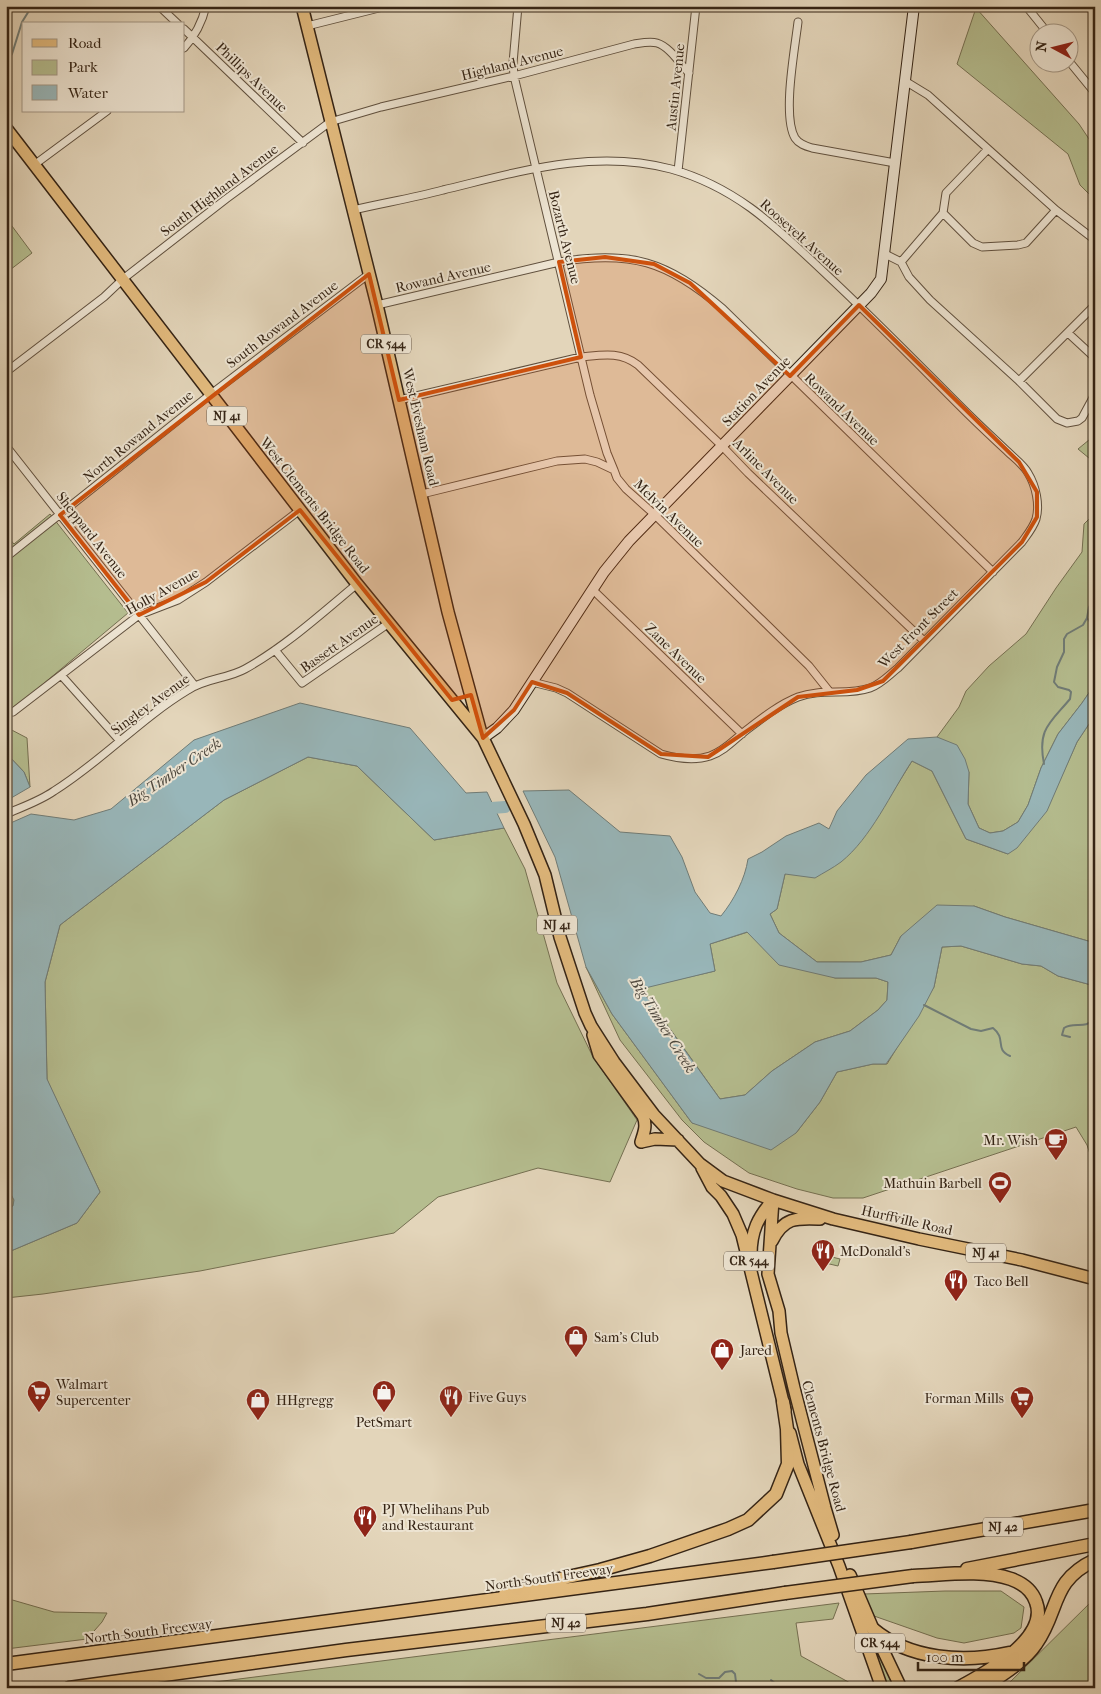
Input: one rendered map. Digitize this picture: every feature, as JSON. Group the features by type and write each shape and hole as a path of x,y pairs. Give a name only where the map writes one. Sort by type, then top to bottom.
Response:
{"highway":[{"path":"490,1601 518,1588 600,1570 650,1556 728,1530 748,1520 776,1494 788,1464 783,1402"},
{"name":"North-South Freeway","path":"6,1664 773,1562 911,1542 1095,1510"},
{"name":"NJ 42","path":"69,1688 313,1654 647,1614 786,1593 976,1568 1095,1544"},
{"path":"982,1688 1033,1648 1048,1622 1054,1603 1063,1585 1078,1569 1095,1560"},
{"path":"913,1576 995,1575 1019,1582 1033,1595 1037,1603 1038,1616 1033,1632 1028,1639 1000,1663 958,1688"},
{"path":"873,1629 889,1642 929,1655 953,1658 995,1656 1014,1651"}],"main road":[{"name":"West Evesham Road","path":"302,6 369,274 422,494 448,612 483,738"},
{"name":"West Clements Bridge Road","path":"6,128 357,584 483,738 504,783"},
{"path":"452,700 457,701 464,698 468,682"},
{"name":"Clements Bridge Road","path":"504,783 524,824 545,875 560,937 585,1014 614,1062 654,1115 700,1164 723,1181 773,1200"},
{"path":"591,1026 598,1055 643,1116 646,1123 641,1142 655,1139 678,1140"},
{"name":"Clements Bridge Road","path":"700,1164 712,1187 721,1196 733,1214 742,1235 798,1464 839,1566 882,1688"},
{"name":"Clements Bridge Road","path":"773,1200 768,1274 778,1311 790,1376 824,1508 830,1527 873,1629 901,1688"},
{"name":"Clements Bridge Road","path":"751,1269 751,1246 754,1230 760,1214 773,1200"},
{"name":"Hurffville Road","path":"773,1200 833,1218 919,1239 1022,1260 1095,1279"},
{"path":"769,1247 782,1224 796,1218 833,1218"}],"street":[{"path":"159,6 176,22"},
{"path":"185,47 193,38 202,22 206,6"},
{"path":"307,26 387,6"},
{"name":"Bozarth Avenue","path":"518,6 513,63 514,76 581,357 607,454 614,470"},
{"name":"Austin Avenue","path":"678,171 696,6"},
{"name":"Station Avenue","path":"483,738 497,728 514,710 604,572 628,541 871,293 881,279 914,6"},
{"path":"1026,6 1039,22"},
{"path":"798,22 791,82 790,118 796,140 812,148 895,164"},
{"name":"Phillips Avenue","path":"185,30 303,143"},
{"name":"Highland Avenue","path":"330,122 382,107 514,76 634,44 652,42 664,46 689,73"},
{"path":"1078,72 1094,92"},
{"path":"905,81 928,95 1042,198 1095,240"},
{"path":"34,165 106,112"},
{"name":"South Highland Avenue","path":"6,372 104,297 123,279 226,199 330,122"},
{"path":"901,262 943,213 946,194 988,150"},
{"name":"Roosevelt Avenue","path":"353,210 535,168 572,162 627,161 678,171 709,183 748,204 773,224 859,305 974,420 1019,462 1028,472 1037,496"},
{"path":"943,213 973,243 982,247 1026,243 1056,210"},
{"path":"885,254 901,262 909,277 930,300 1057,419 1067,423 1078,421 1082,418 1095,394"},
{"name":"Rowand Avenue","path":"376,305 558,262 581,259 622,258 654,264 677,275 704,292 993,572"},
{"name":"South Rowand Avenue","path":"211,394 369,274"},
{"path":"1018,381 1095,305"},
{"path":"1068,333 1095,358"},
{"name":"Arline Avenue","path":"399,400 581,357 603,354 624,356 722,446 924,641"},
{"name":"North Rowand Avenue","path":"10,554 211,394"},
{"name":"Sheppard Avenue","path":"6,446 195,686"},
{"path":"422,494 556,461 572,459 585,459 597,462 614,470"},
{"name":"Melvin Avenue","path":"614,470 617,478 626,489 655,514 808,666 829,691"},
{"name":"West Front Street","path":"532,682 567,693 661,754 696,758 708,757 719,752 763,717 798,697 810,693 870,688 890,674 1022,542 1033,526 1036,517 1037,496"},
{"name":"Holly Avenue","path":"13,712 139,616 178,600 206,582 300,510"},
{"name":"Singley Avenue","path":"6,814 53,792 146,720 195,686 219,677 236,674 275,650 357,584"},
{"name":"Zane Avenue","path":"593,590 742,734"},
{"name":"Bassett Avenue","path":"275,650 302,683 389,623"},
{"path":"61,674 120,741"}],"highlighted area":[{"path":"605,257 654,264 690,283 790,376 859,305 1019,462 1037,492 1037,517 1022,542 883,681 857,690 798,697 708,757 661,754 567,693 532,682 514,710 483,738 471,695 452,700 300,510 206,582 139,615 60,515 369,274 399,400 581,357 559,262"}],"green space":[{"path":"976,8 1028,67 1028,72 1033,72 1079,124 1095,148 1095,200 1080,185 1068,154 957,64"},
{"path":"6,218 32,253 6,273"},
{"path":"1095,435 1095,463 1078,449"},
{"path":"1095,513 1095,684 1058,734 1041,768 1028,805 1018,822 1003,831 990,833 979,828 968,804 969,772 937,737 959,707 966,691 989,666 1026,634 1082,552 1084,524"},
{"path":"50,514 128,613 6,715 6,535 14,544"},
{"path":"1095,715 1095,943 974,906 901,936 891,955 861,962 817,962 779,933 770,914 777,909 785,874 874,822 912,761 932,771 966,839 1008,854 1046,811 1077,742"},
{"path":"6,727 27,738 30,787 24,772 6,753"},
{"path":"308,757 357,766 434,840 504,828 525,869 557,983 593,1057 637,1120 610,1182 538,1168 438,1197 394,1233 200,1271 6,1298 6,1253 77,1223 100,1192 47,1080 45,982 60,925 224,800"},
{"path":"748,932 759,943 835,978 876,978 888,982 887,1000 878,1010 850,1031 815,1042 772,1071 745,1095 720,1099 641,988 715,971 710,944"},
{"path":"961,946 1022,964 1041,966 1058,976 1095,986 1095,1169 1087,1145 1076,1127 863,1198 833,1198 797,1189 749,1173 704,1142 682,1120 620,1040 586,967 612,1014 692,1123 796,1133 820,1102 837,1072 873,1064 887,1064 934,987 942,947"},
{"path":"6,1185 14,1200 13,1206 6,1209"},
{"path":"824,1255 840,1259 838,1266 821,1262"},
{"path":"1001,1591 1024,1607 1021,1628 1014,1633 964,1643 937,1638 874,1616 864,1594"},
{"path":"1095,1598 1095,1688 1004,1688"},
{"path":"9,1599 54,1612 107,1613 102,1622 87,1639 6,1649 6,1600"},
{"path":"839,1603 833,1619 796,1623 801,1656 852,1684 853,1688 168,1688"},
{"path":"875,1644 896,1688 887,1688 873,1645"}],"water":[{"path":"1095,684 1095,715 1077,742 1047,811 1017,848 1008,854 966,839 932,771 912,761 871,828 852,852 838,864 815,878 785,874 777,909 770,914 779,933 817,962 861,962 891,955 901,936 937,905 974,906 1095,943 1095,986 1058,976 1041,966 1022,964 961,946 942,947 934,987 919,1016 886,1064 873,1064 837,1072 820,1102 796,1133 771,1150 692,1123 612,1014 586,967 555,857 523,791 569,790 620,832 670,836 682,857 695,892 710,913 721,916 738,889 748,859 786,836 819,823 829,829 837,811 866,775 908,739 937,737 957,745 965,759 969,772 968,804 979,828 990,833 1003,831 1018,822 1028,805 1041,768 1058,734","holes":["747,932 779,965 835,978 876,978 888,982 887,1000 878,1010 850,1031 815,1042 772,1071 745,1095 720,1099 641,989 715,971 710,944"]},
{"path":"300,703 410,728 466,793 487,792 504,828 434,840 357,766 308,757 224,800 60,925 45,982 47,1079 100,1192 77,1223 6,1253 6,1209 13,1206 14,1200 6,1185 6,825 31,814 74,820 111,809 194,740"},
{"path":"6,753 24,772 30,787 6,801"}],"waterway":[{"path":"6,61 12,54 22,22 32,6"},
{"path":"1044,764 1042,752 1044,734 1051,721 1070,699 1071,692 1058,687 1054,682 1057,667 1064,652 1064,639 1067,634 1083,625 1087,618 1089,607 1095,598"},
{"path":"1087,618 1095,628"},
{"name":"Big Timber Creek","path":"478,809 505,807"},
{"path":"924,1005 971,1029 981,1031 993,1028 999,1036 1001,1047 1010,1056"},
{"path":"1070,1037 1062,1035 1064,1028 1072,1025 1087,1024 1095,1019"},
{"path":"699,1674 706,1678 719,1678 725,1672 732,1671 735,1674 739,1688"},
{"path":"771,1680 781,1688"}],"place":[{"name":"Mr. Wish","path":"1056,1161"},
{"name":"Mathuin Barbell","path":"1000,1204"},
{"name":"McDonald's","path":"823,1272"},
{"name":"Taco Bell","path":"956,1302"},
{"name":"Sam's Club","path":"576,1358"},
{"name":"Jared","path":"722,1371"},
{"name":"Walmart Supercenter","path":"39,1413"},
{"name":"PetSmart","path":"384,1413"},
{"name":"Five Guys","path":"451,1418"},
{"name":"Forman Mills","path":"1022,1419"},
{"name":"HHgregg","path":"258,1421"},
{"name":"PJ Whelihans Pub and Restaurant","path":"365,1538"}]}
